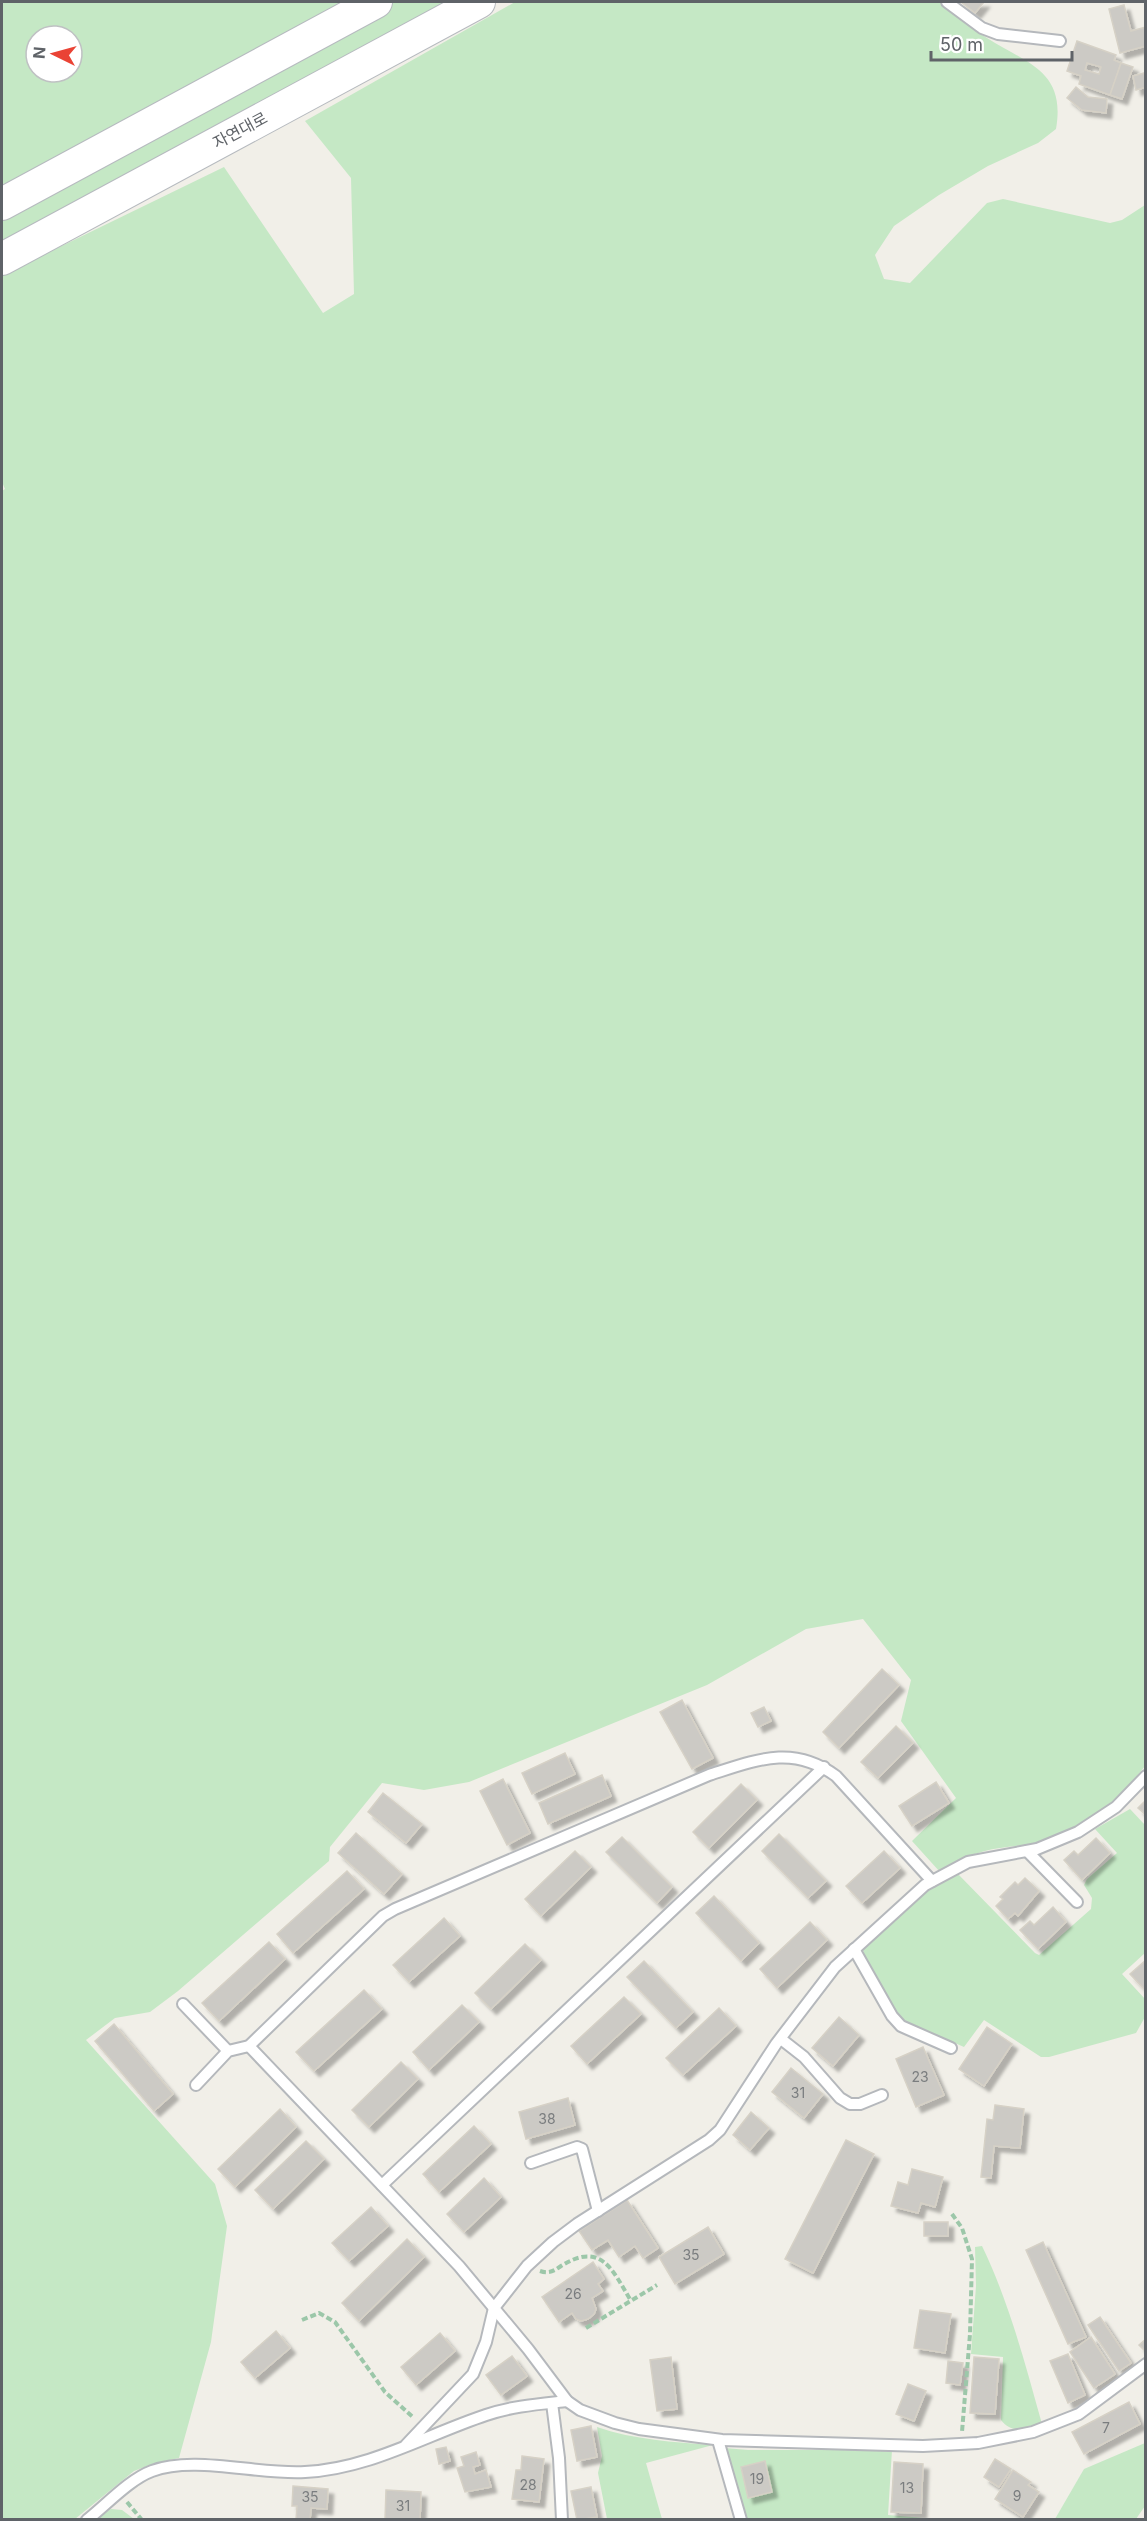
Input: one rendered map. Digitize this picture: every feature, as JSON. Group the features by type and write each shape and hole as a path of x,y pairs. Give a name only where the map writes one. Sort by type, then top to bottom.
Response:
{"main road":[{"path":"2,204 376,2"},
{"name":"자연대로","path":"2,259 479,2"}],"lane":[{"path":"947,2 981,28 998,34 1060,41"},
{"path":"196,2085 228,2051 249,2046 383,1917 405,1904 709,1775 749,1762 774,1757 793,1757 809,1760 824,1767 836,1776 932,1881"},
{"path":"381,2185 824,1767"},
{"path":"406,2445 473,2374 486,2342 495,2308 532,2262 553,2242 598,2211 710,2140 720,2130 781,2038 835,1967 854,1949 925,1885 968,1862 1027,1851 1057,1842 1098,1821 1146,1776"},
{"path":"1027,1851 1077,1902"},
{"path":"854,1949 892,2016 902,2026 951,2048"},
{"path":"183,2004 228,2051"},
{"path":"781,2038 804,2057 840,2098 850,2104 860,2104 882,2095"},
{"path":"249,2046 459,2266 495,2308 567,2401 615,2423 648,2431 718,2440 923,2446 961,2444 1002,2439 1067,2420 1094,2405 1146,2364"},
{"path":"531,2163 577,2147 582,2149 598,2211"},
{"path":"87,2520 141,2475 170,2466 212,2466 282,2472 316,2471 364,2462 488,2414 567,2401"},
{"path":"552,2403 559,2458 562,2520"},
{"path":"718,2440 741,2520"}],"path":[{"path":"952,2214 962,2228 972,2259 970,2334 961,2444"},
{"path":"532,2262 540,2272 545,2273 576,2257 596,2257 614,2272 631,2301"},
{"path":"586,2328 657,2284"},
{"path":"302,2320 319,2313 335,2322 385,2392 424,2426"},
{"path":"118,2494 142,2520"}],"green space":[{"path":"2,2 356,2 7,186 2,183"},
{"path":"392,2 460,2 2,248 2,213"},
{"path":"515,2 939,2 981,34 1041,72 1055,94 1058,110 1056,129 1038,143 988,166 939,195 894,226 875,255 884,279 910,283 987,203 1003,199 1110,223 1122,220 1145,205 1145,1766 1114,1800 1075,1828 1040,1842 976,1853 940,1872 912,1841 956,1798 901,1721 911,1680 863,1619 806,1629 707,1685 469,1782 424,1790 382,1783 330,1847 329,1861 178,1991 150,2012 115,2018 86,2040 215,2184 227,2226 211,2342 179,2458 155,2463 134,2471 75,2519 2,2520 2,491 5,489 2,482 2,275 224,167 323,313 354,294 351,178 305,121"},
{"path":"1130,1809 1145,1825 1145,1953 1122,1974 1145,1999 1145,2017 1136,2033 1049,2057 1041,2057 984,2020 964,2047 905,2021 898,2015 864,1958 863,1948 934,1884 958,1874 1039,1955 1091,1909 1092,1898 1084,1885 1087,1879 1117,1853 1095,1829"},
{"path":"982,2246 1008,2311 1042,2424 1020,2429 1005,2425 1001,2420 1003,2357 971,2354 976,2286 975,2247"},
{"path":"597,2427 640,2438 713,2445 646,2463 662,2519 607,2519 598,2473 602,2456"},
{"path":"1145,2443 1145,2506 1136,2519 1055,2519 1084,2469"},
{"path":"725,2448 892,2450 888,2515 935,2519 745,2519"},
{"path":"111,2509 122,2510 134,2519 94,2520"}],"building":[{"path":"961,2 984,2 975,13"},
{"path":"1124,5 1131,31 1146,27 1146,46 1120,53 1109,9"},
{"path":"1077,41 1116,55 1114,60 1121,63 1110,95 1079,84 1081,76 1067,71","holes":["1087,63 1101,67 1099,74 1085,70"]},
{"path":"1121,63 1133,67 1122,99 1110,95"},
{"path":"1144,73 1146,87 1136,90 1133,76"},
{"path":"1076,87 1088,97 1107,99 1106,113 1082,110 1067,98"},
{"path":"882,1669 899,1685 839,1748 823,1732"},
{"path":"682,1700 713,1758 692,1769 660,1712"},
{"path":"764,1707 771,1721 758,1727 751,1713"},
{"path":"896,1726 913,1743 878,1778 861,1762"},
{"path":"565,1753 575,1774 532,1794 522,1773"},
{"path":"602,1775 611,1796 548,1824 539,1803"},
{"path":"503,1779 530,1833 507,1845 480,1791"},
{"path":"936,1782 949,1803 912,1826 899,1806"},
{"path":"741,1784 757,1800 709,1848 693,1832"},
{"path":"383,1793 422,1824 406,1843 368,1812"},
{"path":"1146,1800 1146,1815 1138,1808"},
{"path":"356,1833 402,1874 384,1894 338,1853"},
{"path":"779,1834 826,1881 808,1898 762,1851"},
{"path":"622,1837 672,1887 657,1903 606,1852"},
{"path":"1096,1838 1110,1853 1082,1880 1064,1860 1074,1851 1078,1855"},
{"path":"575,1851 591,1867 541,1916 525,1899"},
{"path":"884,1851 900,1868 862,1903 846,1886"},
{"path":"347,1871 364,1889 293,1953 277,1934"},
{"path":"1025,1878 1039,1891 1018,1916 1015,1913 1008,1919 996,1906 1003,1899 1000,1897 1015,1882 1018,1885"},
{"path":"714,1896 759,1943 741,1961 696,1913"},
{"path":"1053,1907 1066,1922 1038,1949 1020,1930 1030,1921 1034,1925"},
{"path":"444,1918 460,1936 409,1982 393,1965"},
{"path":"810,1922 827,1940 777,1988 760,1969"},
{"path":"269,1942 285,1959 219,2021 202,2003"},
{"path":"525,1944 541,1960 491,2009 475,1993"},
{"path":"1146,1960 1146,1991 1130,1974"},
{"path":"644,1961 693,2012 676,2028 627,1977"},
{"path":"364,1990 382,2009 314,2071 296,2052"},
{"path":"624,1997 641,2014 587,2064 571,2046"},
{"path":"462,2005 479,2022 429,2070 413,2052"},
{"path":"719,2008 736,2026 683,2075 666,2058"},
{"path":"839,2017 859,2035 833,2066 812,2048"},
{"path":"114,2024 173,2094 154,2111 95,2041"},
{"path":"987,2027 1012,2044 984,2086 959,2069"},
{"path":"923,2047 944,2095 916,2107 896,2059"},
{"path":"401,2062 418,2079 369,2127 352,2110"},
{"path":"791,2068 823,2094 804,2118 772,2092"},
{"path":"568,2098 575,2125 526,2139 519,2112"},
{"path":"995,2105 1024,2109 1020,2148 994,2146 991,2178 981,2177 987,2119 993,2120"},
{"path":"280,2109 296,2127 235,2187 218,2169"},
{"path":"751,2112 769,2128 750,2150 733,2135"},
{"path":"474,2126 491,2144 439,2192 423,2174"},
{"path":"846,2140 874,2154 813,2273 785,2259"},
{"path":"306,2141 324,2159 273,2209 255,2190"},
{"path":"912,2169 943,2177 935,2207 921,2203 918,2213 891,2206 898,2182 908,2185"},
{"path":"484,2178 501,2197 464,2232 447,2214"},
{"path":"627,2200 658,2248 643,2258 635,2246 619,2257 608,2240 592,2250 579,2231"},
{"path":"371,2207 388,2226 349,2261 332,2243"},
{"path":"924,2222 948,2222 948,2236 924,2236"},
{"path":"708,2227 724,2254 675,2284 659,2257"},
{"path":"407,2239 424,2257 359,2321 342,2303"},
{"path":"1043,2242 1086,2337 1068,2344 1026,2250"},
{"path":"593,2262 604,2279 598,2284 603,2291 592,2298 596,2309 594,2314 581,2321 576,2319 572,2313 559,2322 542,2297"},
{"path":"920,2310 951,2314 945,2353 914,2348"},
{"path":"1100,2317 1131,2363 1119,2371 1088,2325"},
{"path":"276,2331 290,2348 255,2378 241,2362"},
{"path":"440,2333 455,2351 416,2385 401,2367"},
{"path":"1091,2337 1115,2374 1094,2388 1070,2352"},
{"path":"1146,2339 1146,2352 1139,2345"},
{"path":"1068,2354 1085,2395 1068,2403 1050,2361"},
{"path":"512,2356 527,2376 501,2395 486,2375"},
{"path":"671,2357 677,2409 657,2411 650,2360"},
{"path":"974,2357 999,2359 995,2414 970,2413"},
{"path":"948,2361 963,2363 960,2385 946,2383"},
{"path":"908,2384 926,2391 914,2421 896,2414"},
{"path":"1129,2402 1140,2424 1084,2454 1072,2432"},
{"path":"591,2426 597,2457 577,2461 571,2430"},
{"path":"446,2447 450,2461 439,2464 436,2449"},
{"path":"476,2452 480,2465 473,2467 475,2474 486,2470 491,2487 465,2492 457,2468 464,2466 461,2457"},
{"path":"522,2456 544,2459 539,2502 512,2499 516,2470 521,2470"},
{"path":"995,2459 1011,2469 999,2487 984,2477"},
{"path":"765,2461 772,2492 748,2498 741,2467"},
{"path":"894,2462 923,2464 921,2513 891,2512"},
{"path":"1013,2470 1031,2482 1028,2485 1039,2492 1023,2517 995,2499"},
{"path":"293,2486 328,2489 327,2509 311,2508 310,2520 296,2520 297,2506 292,2506"},
{"path":"591,2487 597,2517 577,2520 571,2491"},
{"path":"386,2490 421,2492 420,2520 385,2520"}]}
